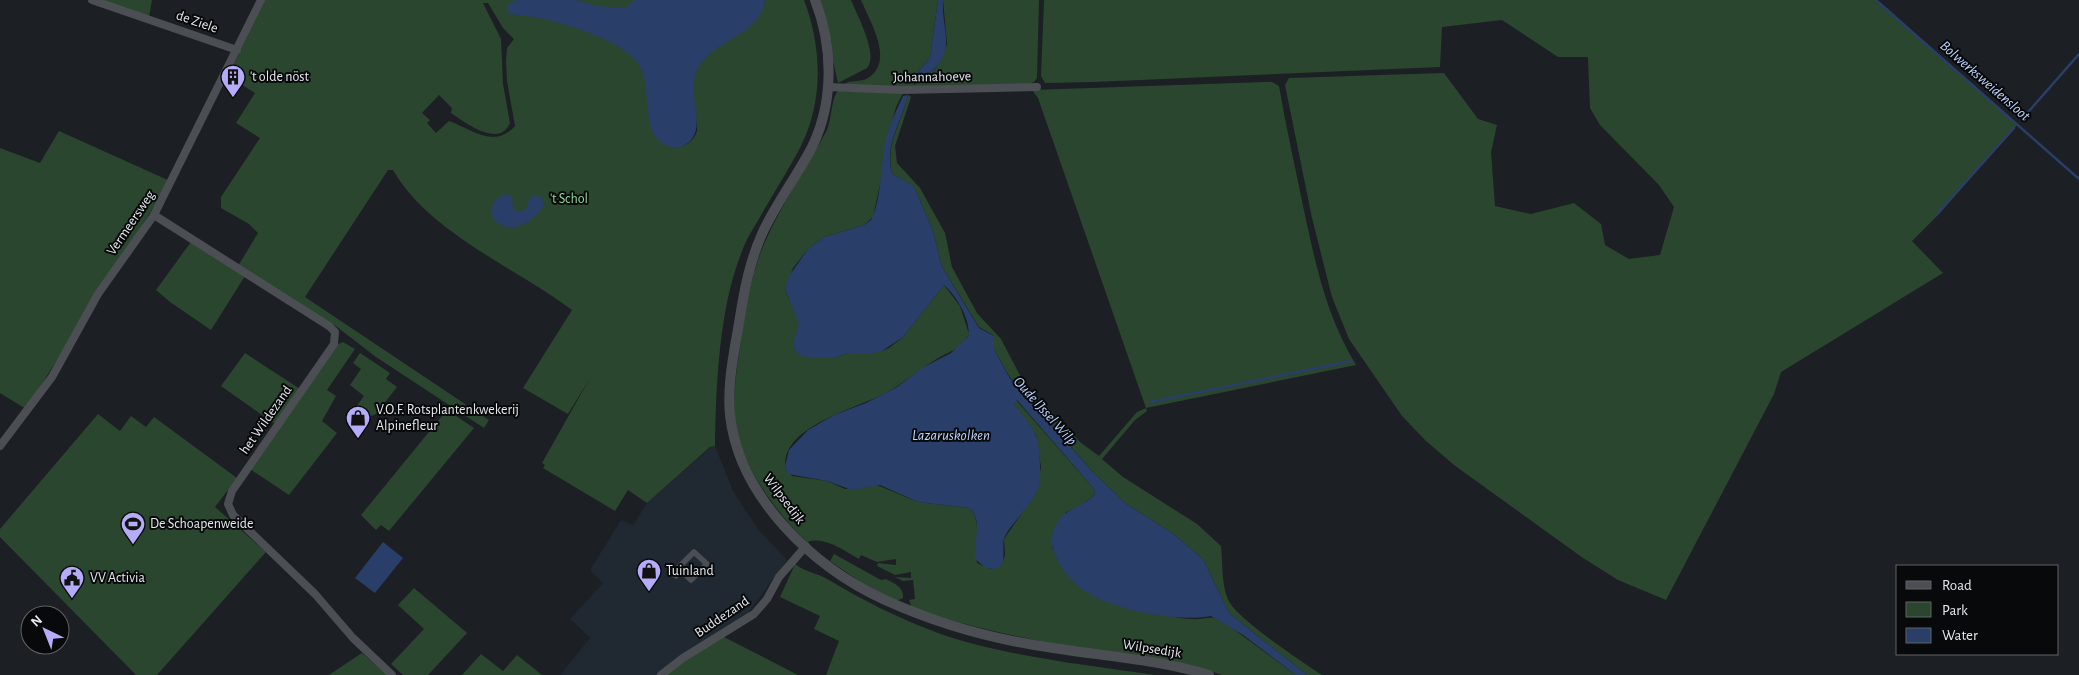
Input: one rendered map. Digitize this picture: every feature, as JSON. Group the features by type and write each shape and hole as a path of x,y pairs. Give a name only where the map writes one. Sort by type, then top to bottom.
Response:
{"main road":[{"name":"Wilpsedijk","path":"815,0 829,58 828,87 822,118 813,144 763,232 751,264 742,300 729,398 732,429 747,471 758,491 780,521 806,546 838,572 882,598 949,624 1028,644 1175,666 1209,675"}],"street":[{"name":"de Ziele","path":"92,0 237,50"},
{"name":"Vermeersweg","path":"0,446 52,377 98,294 154,216 261,0"},
{"name":"Johannahoeve","path":"828,87 902,90 1037,87"},
{"name":"het Wildezand","path":"154,216 332,328 335,332 334,344 232,491 228,504 233,515 314,594 353,638 392,675"},
{"name":"Buddezand","path":"661,675 683,658 754,614 767,599 779,577 806,546"},
{"path":"694,552 707,564 691,580 681,570 676,576 673,573 694,552"}],"shaded area":[{"path":"715,446 734,493 758,529 787,560 746,616 658,675 560,675 590,638 570,619 603,583 590,570 621,520 633,525 647,503 711,447"}],"green space":[{"path":"97,0 152,0 149,17"},
{"name":"'t Schol","path":"265,0 642,0 674,148 678,148 691,141 696,135 692,87 697,69 704,60 711,52 748,26 762,9 765,0 804,0 810,18 817,56 817,93 808,130 800,148 748,237 734,276 723,323 720,348 715,446 710,447 647,503 628,490 615,511 543,468 545,465 542,463 590,378 568,414 523,388 572,310 450,231 409,192 393,170 388,170 305,297 489,420 484,428 376,357 337,327 238,266 258,233 249,224 221,208 221,197 260,138 236,123 255,93 228,76","holes":["483,3 488,3 503,28 514,39 507,48 506,61 507,81 515,126 507,133 492,137 483,136 449,121 436,133 427,123 430,120 422,113 439,95 452,108 451,113 482,131 498,134 505,130 510,123 503,84 501,39"]},
{"path":"819,0 851,0 869,45 870,62 867,68 838,83"},
{"path":"861,0 938,0 930,58 914,76 914,85 936,68 947,44 943,0 1039,0 1037,78 1034,82 1028,84 903,88 843,85 848,82 868,78 876,71 880,62 878,41"},
{"path":"1044,0 1877,0 2017,125 1940,213 1912,241 1943,273 1781,372 1774,394 1666,600 1618,580 1583,558 1454,465 1425,440 1402,416 1349,339 1332,297 1312,218 1285,85 1289,78 1444,73 1478,119 1497,125 1491,152 1495,206 1531,214 1574,203 1601,224 1605,245 1629,259 1660,255 1674,207 1659,185 1600,125 1590,108 1588,57 1558,57 1502,20 1442,27 1440,67 1045,83 1041,76"},
{"path":"1272,82 1279,86 1312,248 1323,288 1336,327 1356,365 1146,408 1038,98 1032,90"},
{"path":"838,91 903,93 896,107 883,157 882,175 873,217 864,225 824,237 808,249 793,268 785,289 799,320 799,328 794,343 796,350 799,354 834,358 847,353 882,351 889,348 903,337 944,285 960,306 969,334 964,342 953,351 933,361 893,389 822,421 806,431 794,442 787,455 786,470 792,476 827,481 845,489 877,485 918,502 969,508 976,519 977,563 991,569 1001,565 1005,556 1004,539 1036,493 1041,467 1036,435 1014,405 1016,400 1094,489 1095,494 1089,500 1066,512 1052,547 1059,563 1069,576 1096,596 1127,607 1183,618 1213,618 1221,620 1296,675 1222,675 1204,669 1020,637 984,629 912,608 909,600 915,599 913,580 903,581 895,577 911,578 911,572 895,575 877,566 878,563 896,565 896,559 877,562 861,555 859,559 821,541 807,542 772,502 761,487 744,454 735,420 735,388 742,333 760,253 779,213 827,130 834,99"},
{"path":"908,95 911,97 895,146 897,163 920,188 945,233 952,267 977,313 1001,339 1023,381 1080,442 1099,456 1137,412 1146,408 1147,411 1135,420 1102,459 1123,477 1197,524 1221,546 1225,590 1230,603 1246,620 1322,675 1307,675 1229,613 1203,559 1172,533 1125,503 1092,471 1009,376 994,349 993,335 979,327 942,267 933,231 915,189 892,174 890,163 892,143"},
{"path":"59,131 170,181 26,409 0,393 0,148 40,163"},
{"path":"191,242 245,276 211,330 156,290"},
{"path":"343,342 355,349 327,390 336,396 322,421 337,433 289,495 250,469 336,345"},
{"path":"245,353 300,389 275,424 221,386"},
{"path":"360,353 390,373 386,379 397,387 376,414 369,417 356,407 364,396 350,385 361,369 353,363"},
{"path":"447,410 474,428 389,531 381,525 376,530 361,515"},
{"name":"De Schoapenweide","path":"98,414 120,431 131,416 146,427 154,417 237,478 215,507 266,552 157,675 136,675 70,608 70,605 67,605 0,537 0,529"},
{"path":"834,554 881,580 886,579 896,584 902,591 903,598 896,601 862,583 830,561"},
{"path":"795,564 896,616 963,641 1045,659 1155,675 826,675 839,641 814,629 820,616 780,597"},
{"path":"414,588 467,633 428,675 403,675 391,664 424,629 398,605"},
{"path":"722,636 798,675 665,675"},
{"path":"362,653 387,675 329,675"},
{"path":"481,654 503,671 517,655 542,675 462,675"}],"water":[{"path":"517,0 576,0 596,6 621,8 627,7 634,0 765,0 755,22 714,51 697,70 694,80 697,124 695,134 689,142 679,148 665,145 656,137 648,113 642,72 636,61 628,53 603,39 574,27 546,19 508,13 507,7 511,2"},
{"path":"938,0 943,0 946,48 938,65 929,74 912,84 910,81 930,58"},
{"name":"Lazaruskolken","path":"908,95 892,143 890,163 892,174 912,185 915,189 933,231 942,267 979,328 994,336 994,349 1009,377 1092,471 1125,503 1172,533 1203,559 1229,613 1307,675 1296,675 1243,635 1211,616 1181,618 1124,608 1091,595 1079,587 1065,573 1057,559 1053,550 1052,536 1058,521 1068,512 1090,499 1095,494 1094,489 1017,400 1014,405 1035,433 1039,447 1040,478 1038,489 1031,502 1005,536 1002,563 1000,567 994,569 986,568 975,559 977,525 976,519 969,508 918,502 880,485 852,490 827,481 788,474 785,467 789,450 808,430 834,415 866,403 897,387 922,368 951,353 968,337 968,324 962,309 944,285 903,337 882,351 868,354 847,353 834,358 814,358 802,356 796,352 793,344 799,324 785,289 789,276 808,249 824,237 864,225 871,220 877,204 887,137 903,96"},
{"path":"506,194 512,197 513,208 518,212 526,209 530,198 535,195 543,199 544,205 528,222 513,227 506,227 499,224 493,218 492,206 498,197"},
{"path":"383,542 403,558 375,593 355,578"}],"waterway":[{"name":"Bolwerksweidensloot","path":"1876,0 2079,179"},
{"path":"2023,118 2079,54"},
{"path":"1937,214 2014,128"},
{"path":"1151,402 1351,361"}],"place":[{"name":"'t olde nöst","path":"233,98"},
{"name":"V.O.F. Rotsplantenkwekerij Alpinefleur","path":"358,439"},
{"name":"De Schoapenweide","path":"133,545"},
{"name":"Tuinland","path":"649,592"},
{"name":"VV Activia","path":"72,599"}],"water label":[{"name":"Oude IJssel Wilp","path":"1045,411"}]}
